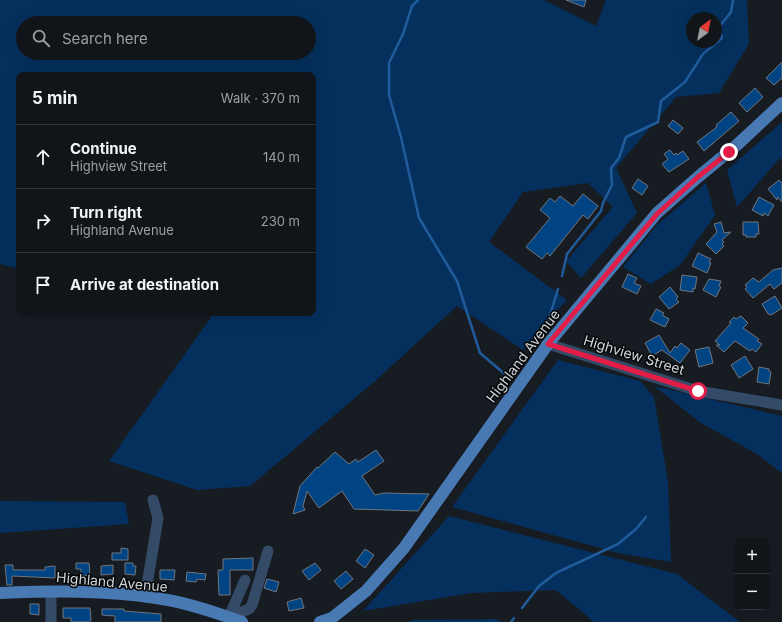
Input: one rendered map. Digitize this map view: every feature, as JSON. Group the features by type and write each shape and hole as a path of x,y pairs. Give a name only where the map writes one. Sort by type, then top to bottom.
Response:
{"main road":[{"name":"Highland Avenue","path":"320,622 332,618 366,591 404,548 548,344 657,214 698,177 743,140 782,103"},
{"name":"Highland Avenue","path":"0,593 51,591 157,598 229,617 242,622"}],"street":[{"name":"Highview Street","path":"548,344 698,391 782,404"},
{"path":"145,597 158,518 153,500"},
{"path":"229,617 249,609 252,605 268,551"},
{"path":"229,617 245,580"},
{"path":"51,591 51,622"}],"shaded area":[{"path":"0,0 544,0 596,26 606,0 747,0 749,44 719,93 676,97 616,168 637,213 581,278 566,261 613,207 588,183 523,192 489,242 567,300 523,350 457,306 374,382 250,486 197,490 109,461 212,316 316,316 316,72 16,72 16,268 0,264"},
{"path":"782,122 782,159 779,159 737,207 727,170"},
{"path":"706,183 715,215 680,265 651,284 623,267 657,225"},
{"path":"558,360 640,381 654,397 668,482 671,562 618,553 452,507"},
{"path":"654,386 782,416 782,473 757,454 701,423"},
{"path":"0,501 125,502 129,524 0,533"},
{"path":"449,516 677,574 740,622 594,622 556,590 471,593 363,611"},
{"path":"496,619 502,622 407,622 414,620"}],"building":[{"path":"566,0 586,0 584,7"},
{"path":"782,62 782,78 774,85 766,78"},
{"path":"755,88 763,97 747,112 739,103"},
{"path":"731,112 739,121 704,151 697,142 717,127 716,125"},
{"path":"673,120 683,128 678,134 668,126"},
{"path":"670,150 674,155 676,153 677,155 683,151 689,159 669,172 662,164 668,159 664,154"},
{"path":"638,179 648,186 642,195 632,188"},
{"path":"779,180 782,183 782,202 778,197 777,200 768,189"},
{"path":"583,194 598,206 588,219 583,215 550,256 547,253 542,259 526,247 550,218 540,210 550,198 555,202 560,196 573,206"},
{"path":"759,197 774,205 768,216 764,213 763,216 752,210"},
{"path":"721,222 724,233 731,232 722,240 724,242 722,244 724,246 716,254 706,244 717,232 714,224"},
{"path":"743,222 758,222 759,234 756,234 756,237 746,237 746,235 743,235"},
{"path":"698,253 711,259 707,273 692,266"},
{"path":"782,268 782,283 774,289 770,284 753,298 745,289 747,287 745,285 753,278 759,282 773,270"},
{"path":"628,274 637,278 634,283 641,286 637,294 622,287"},
{"path":"682,275 697,277 693,292 680,290"},
{"path":"709,279 721,281 719,286 721,287 716,297 703,290"},
{"path":"670,287 678,297 676,299 679,302 669,309 659,297"},
{"path":"775,296 782,308 771,315 768,314 762,304"},
{"path":"656,309 664,313 662,315 669,319 665,327 650,320"},
{"path":"741,316 748,323 743,328 759,339 757,341 762,344 756,352 752,349 750,351 735,341 724,352 716,345 720,345 715,341 731,323 729,322 734,317 736,319"},
{"path":"659,335 670,353 675,346 677,348 681,343 690,350 680,363 662,350 652,356 645,343"},
{"path":"709,347 713,363 699,367 695,350"},
{"path":"745,356 753,369 739,378 731,365"},
{"path":"759,367 769,369 771,372 769,384 757,382"},
{"path":"376,450 384,461 362,476 375,495 384,493 429,494 418,511 354,509 342,491 319,508 307,491 303,506 305,510 293,514 300,486 317,467 318,468 335,452 349,464 356,459 358,462"},
{"path":"121,548 128,549 128,560 112,560 112,553 121,553"},
{"path":"365,549 374,555 365,568 356,561"},
{"path":"253,558 253,570 230,570 230,595 219,595 218,570 223,570 223,559"},
{"path":"76,563 89,563 90,575 81,576 81,569 76,569"},
{"path":"125,563 133,563 133,566 136,566 135,575 125,574"},
{"path":"315,563 321,570 309,580 302,571"},
{"path":"5,565 13,565 13,570 45,570 45,567 55,566 55,578 12,576 12,585 7,585"},
{"path":"113,565 113,574 101,575 101,566"},
{"path":"160,570 175,570 174,580 160,579"},
{"path":"346,571 353,579 341,589 334,581"},
{"path":"187,572 206,574 205,580 197,579 196,582 186,581"},
{"path":"267,579 279,582 276,592 264,588"},
{"path":"301,598 304,608 289,611 287,602"},
{"path":"30,604 39,604 39,615 30,614"},
{"path":"63,608 90,608 91,620 89,622 71,622 71,618 63,618"},
{"path":"102,609 124,609 124,611 161,614 161,622 115,622 115,616 102,615"}],"waterway":[{"path":"418,0 412,6 403,34 389,63 389,95 401,137 419,218 457,281 480,353 507,376"},
{"path":"562,276 567,254 601,211 603,203 612,185 611,168 619,158 626,137 658,122 661,101 685,82 703,54 722,38 719,27 731,12 733,0"},
{"path":"550,329 547,325 558,289"},
{"path":"522,608 539,586 556,573 618,544 636,529 646,517"},
{"path":"511,622 514,618"}],"route":[{"path":"698,391 548,344 657,214 698,177 729,152"}]}
